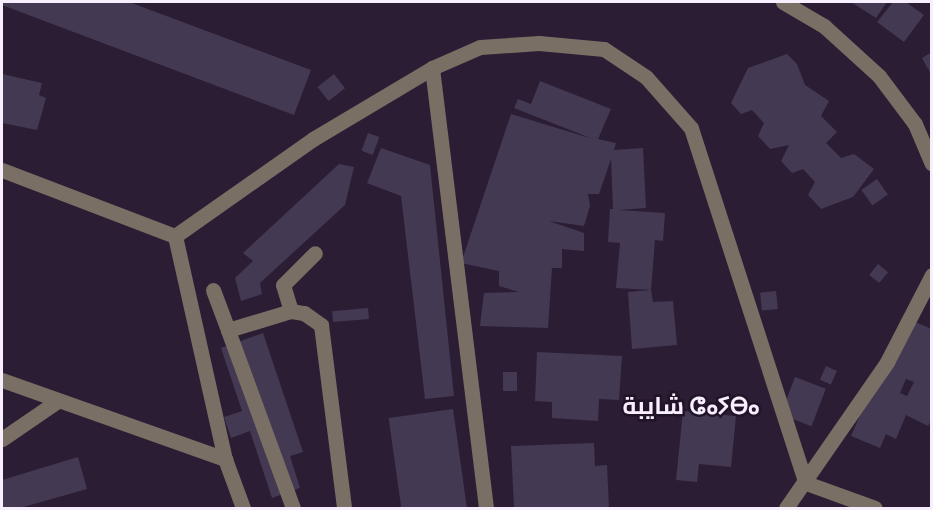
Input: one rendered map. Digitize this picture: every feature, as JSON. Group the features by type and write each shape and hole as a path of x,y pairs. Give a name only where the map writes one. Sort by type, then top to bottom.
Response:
{"street":[{"path":"783,2 824,26 879,76 915,124 932,164"},
{"path":"175,236 313,140 432,68 480,47 539,43 604,49 646,77 690,128 806,483"},
{"path":"432,68 486,508"},
{"path":"2,170 175,236"},
{"path":"175,236 225,459 239,506"},
{"path":"291,310 284,285 315,253"},
{"path":"786,508 806,483 887,362 932,275"},
{"path":"213,290 293,508"},
{"path":"228,330 291,310 304,313 321,325 344,508"},
{"path":"2,380 56,402 225,459"},
{"path":"2,439 56,402"},
{"path":"806,483 875,508"}],"building":[{"path":"2,2 129,2 311,70 294,115 2,5"},
{"path":"851,2 887,2 876,18"},
{"path":"893,2 906,2 924,15 904,42 877,22"},
{"path":"932,52 932,76 922,58"},
{"path":"787,54 797,64 805,85 829,101 821,116 837,132 826,143 841,158 854,154 874,169 853,197 821,209 808,195 815,182 803,169 792,173 781,161 789,145 770,149 758,136 764,123 752,110 741,114 731,103 748,68"},
{"path":"2,74 42,83 39,95 46,98 37,130 2,123"},
{"path":"334,74 345,88 329,101 317,87"},
{"path":"540,81 611,109 598,139 616,143 614,150 643,148 646,208 619,210 665,213 663,241 655,240 651,290 616,288 620,243 608,242 610,209 613,209 611,159 599,194 588,194 590,206 584,226 549,221 584,233 584,251 562,249 562,268 552,268 548,328 480,326 484,293 519,292 499,286 499,271 461,263 511,114 593,139 514,108 518,99 531,104"},
{"path":"368,133 379,137 373,155 362,151"},
{"path":"381,148 430,165 454,396 425,399 401,196 367,183"},
{"path":"339,164 354,167 345,205 260,283 262,294 241,301 235,278 253,261 243,253"},
{"path":"877,179 888,195 872,205 861,190"},
{"path":"878,264 888,272 879,283 869,275"},
{"path":"651,290 653,302 673,301 677,345 632,349 628,292"},
{"path":"776,291 778,309 762,311 760,293"},
{"path":"368,308 369,319 333,322 332,311"},
{"path":"903,317 932,329 932,419 928,426 906,415 896,439 886,434 880,448 851,436","holes":["906,379 914,382 907,396 900,393"]},
{"path":"263,333 303,452 290,456 300,488 272,498 250,431 231,438 224,417 242,411 221,348"},
{"path":"537,352 622,356 619,400 599,399 598,421 552,418 552,402 535,401"},
{"path":"826,366 837,371 831,385 820,380"},
{"path":"503,372 517,372 517,391 503,391"},
{"path":"795,377 826,389 811,426 781,414"},
{"path":"453,409 467,508 401,508 389,418"},
{"path":"683,411 736,416 731,467 699,464 697,482 676,480"},
{"path":"594,443 595,466 607,465 609,508 514,508 511,446"},
{"path":"78,457 87,489 20,508 2,508 2,480"}],"district":[{"name":"شايبة ⵛⴰⵢⴱⴰ","path":"691,406"}]}
